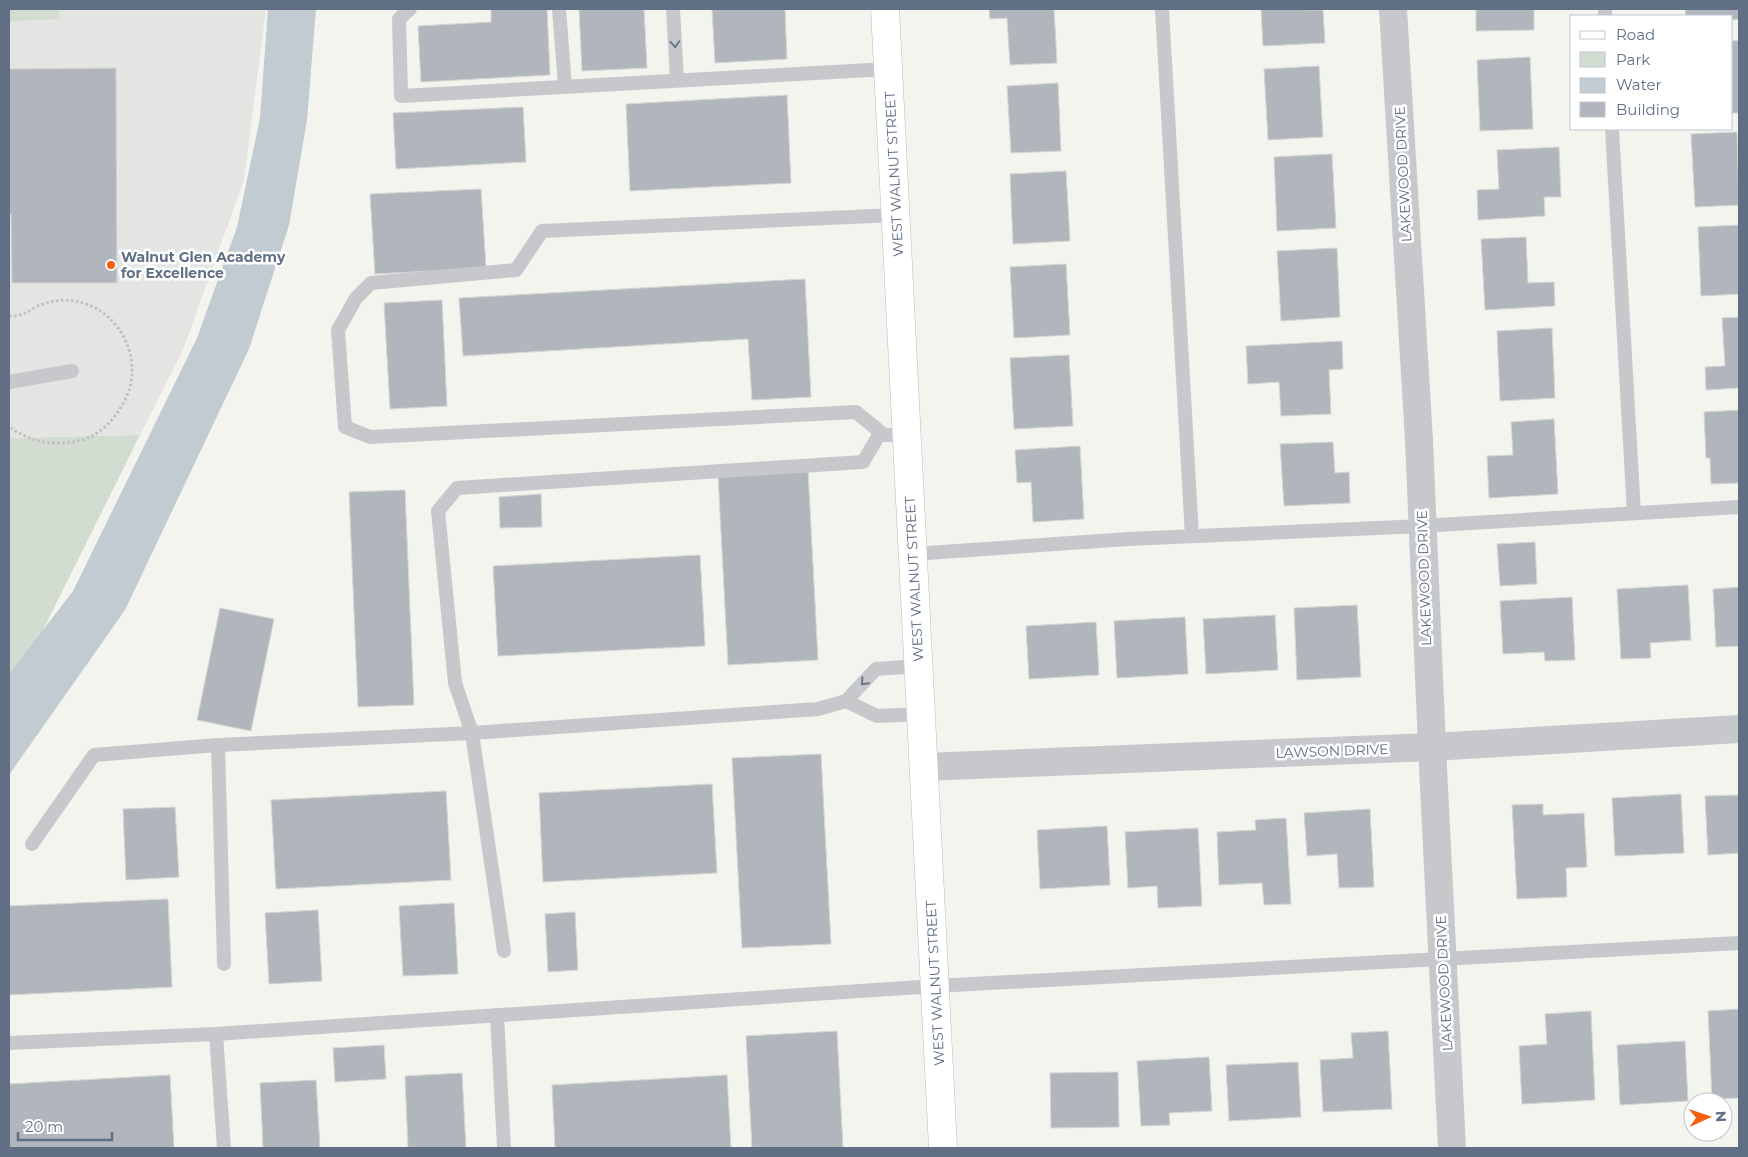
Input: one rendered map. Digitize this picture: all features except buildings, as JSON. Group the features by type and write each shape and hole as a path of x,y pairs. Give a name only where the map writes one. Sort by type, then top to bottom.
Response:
{"main road":[{"name":"WEST WALNUT STREET","path":"885,9 895,215 895,434 913,554 944,1148"}],"street":[{"name":"LAKEWOOD DRIVE","path":"1393,9 1419,440 1452,1148"},
{"name":"LAWSON DRIVE","path":"924,767 1432,748 1739,729"}],"lane":[{"path":"410,9 399,19 401,96 888,69"},
{"path":"559,9 565,86"},
{"path":"673,9 677,80"},
{"path":"1162,9 1192,536"},
{"path":"1612,130 1634,513"},
{"path":"895,215 542,231 516,270 371,283 356,298 338,330 345,427 370,437 856,412 895,434"},
{"path":"9,382 72,371"},
{"path":"504,951 472,733 455,683 438,511 457,488 863,462 879,435 895,434"},
{"path":"913,554 1128,539 1422,526 1739,507"},
{"path":"32,844 94,755 218,745 472,733 818,709 846,701 876,669 918,666"},
{"path":"846,701 877,716 921,714"},
{"path":"218,745 224,964"},
{"path":"9,1043 216,1034 935,986 1739,943"},
{"path":"497,1016 504,1148"},
{"path":"216,1034 224,1148"}],"shaded area":[{"name":"Walnut Glen Academy for Excellence","path":"9,9 266,9 244,180 183,350 140,435 9,438"}],"green space":[{"path":"9,9 59,9 60,19 9,21"},
{"path":"140,435 39,638 9,676 9,438"}],"water":[{"path":"268,9 316,9 307,120 289,225 249,349 125,610 9,775 9,674 73,591 197,338 237,227 260,118"}],"place":[{"name":"Walnut Glen Academy for Excellence","path":"111,265"}]}
